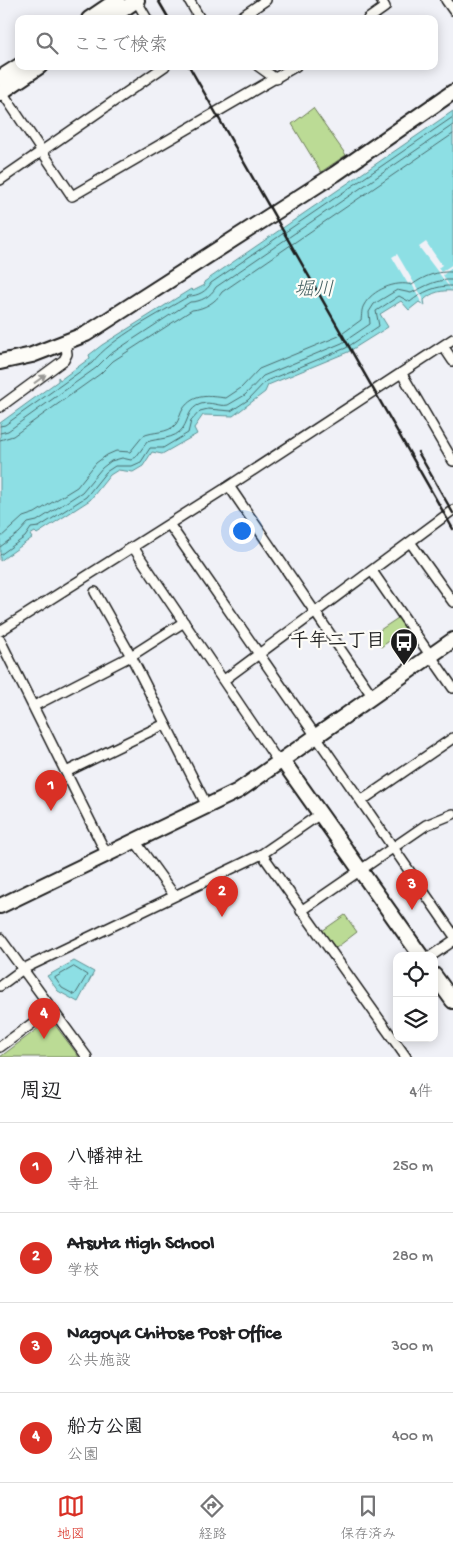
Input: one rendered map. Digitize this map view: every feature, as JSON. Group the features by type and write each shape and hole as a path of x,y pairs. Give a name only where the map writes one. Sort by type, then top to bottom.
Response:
{"street":[{"path":"95,15 117,0"},
{"path":"115,15 136,0 145,15"},
{"path":"189,0 198,15"},
{"path":"244,15 266,0"},
{"path":"374,15 386,7 381,0"},
{"path":"446,0 453,10"},
{"path":"1,88 16,70"},
{"path":"1,88 33,70"},
{"path":"0,180 159,70"},
{"path":"264,70 276,79"},
{"path":"1,88 72,196 290,70"},
{"path":"0,362 32,355 65,340 86,334 244,233 453,92"},
{"path":"0,631 133,548 453,339"},
{"path":"0,407 64,360 67,354 65,340"},
{"path":"443,346 453,361"},
{"path":"402,374 453,461"},
{"path":"229,486 373,697"},
{"path":"224,680 453,510"},
{"path":"170,524 453,934"},
{"path":"410,542 453,602"},
{"path":"133,548 281,761 418,952"},
{"path":"372,571 453,688"},
{"path":"95,592 131,656 206,806"},
{"path":"34,706 131,656 184,622"},
{"path":"0,640 107,854"},
{"path":"0,906 238,791 453,640"},
{"path":"66,772 165,724"},
{"path":"361,801 453,738"},
{"path":"0,986 23,969 262,854 320,814"},
{"path":"302,911 426,825 453,814"},
{"path":"135,841 174,895"},
{"path":"262,854 406,1057"},
{"path":"0,938 87,1057"},
{"path":"437,952 453,941"},
{"path":"438,980 453,1001"},
{"path":"0,1047 52,1009"}],"green space":[{"path":"313,108 346,155 321,172 292,124"},
{"path":"398,618 407,628 381,647 371,636"},
{"path":"345,915 357,932 336,948 322,931"},
{"path":"48,1021 52,1021 79,1057 0,1057"}],"water":[{"name":"堀川","path":"453,111 453,291 434,293 424,300 425,306 419,302 409,310 401,301 380,314 388,327 348,352 268,385 265,392 233,416 203,415 194,428 197,434 162,454 152,452 143,466 133,472 118,470 110,475 90,500 37,534 35,532 30,535 32,538 0,561 0,423 58,381 58,377 60,380 90,358 89,355 102,345 191,289 193,291 205,285 204,282"},
{"path":"74,961 94,972 78,1002 58,991 47,976"}],"pier":[{"path":"426,242 442,265 438,268 441,272 453,264 453,267 443,275 453,292 419,247"},
{"path":"397,254 423,298 424,308 411,282 408,284 392,257"}],"railway":[{"path":"158,0 167,15"},
{"path":"191,70 453,529"},
{"path":"418,452 453,513"}],"place":[{"name":"千年二丁目","path":"404,666"},
{"name":"八幡神社","path":"51,811"},
{"name":"Nagoya Chitose Post Office","path":"412,910"},
{"name":"Atsuta High School","path":"222,917"},
{"name":"船方公園","path":"44,1039"}]}
